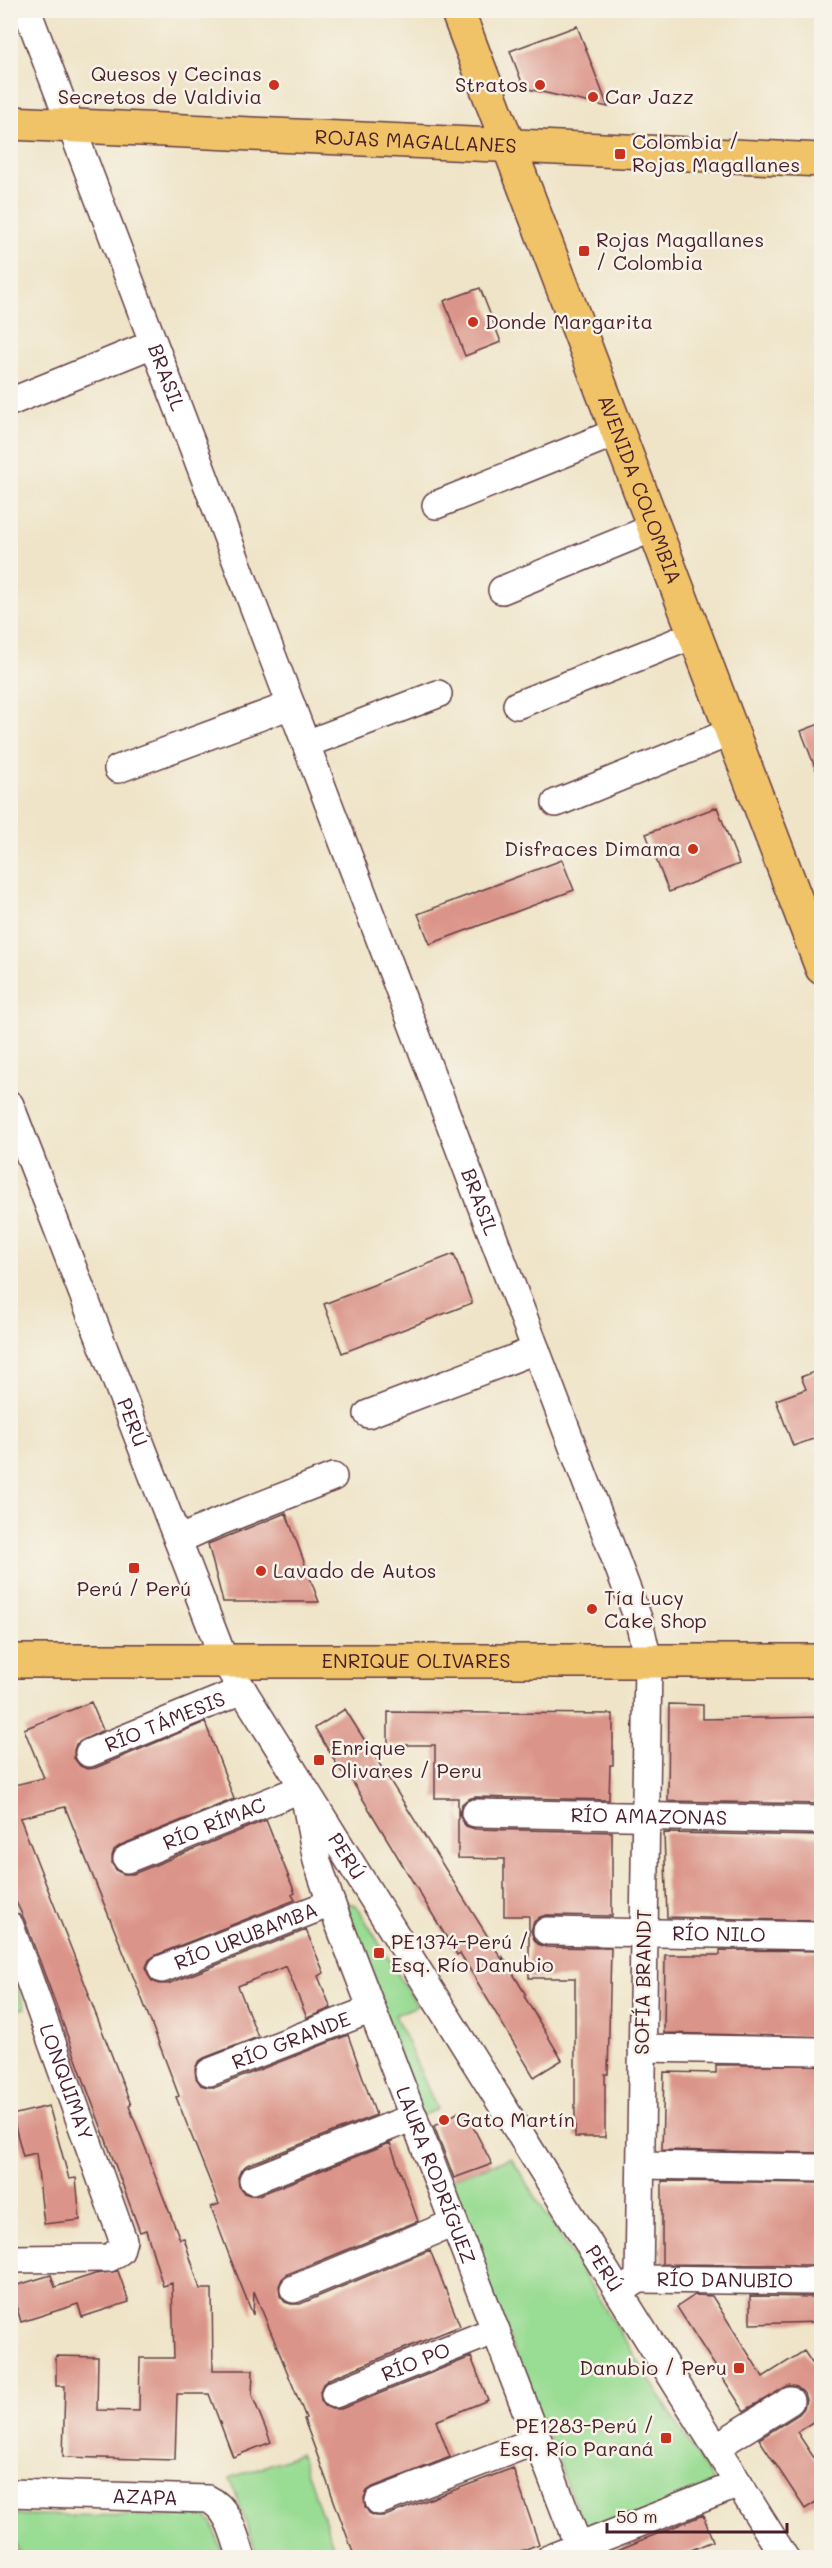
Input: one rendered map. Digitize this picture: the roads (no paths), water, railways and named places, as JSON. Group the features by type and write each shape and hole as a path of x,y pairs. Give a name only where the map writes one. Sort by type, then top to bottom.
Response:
{"main road":[{"name":"AVENIDA COLOMBIA","path":"458,10 822,968"},
{"name":"ROJAS MAGALLANES","path":"10,123 822,160"},
{"name":"ENRIQUE OLIVARES","path":"10,1661 822,1661"}],"street":[{"name":"BRASIL","path":"27,10 639,1621 648,1661"},
{"path":"10,402 153,344"},
{"path":"436,505 617,432"},
{"path":"502,590 654,528"},
{"path":"517,705 694,635"},
{"path":"306,744 438,694"},
{"path":"118,769 291,705"},
{"path":"556,803 732,732"},
{"name":"PERÚ","path":"10,1105 224,1660 303,1788 629,2286 716,2447 785,2558"},
{"path":"368,1414 536,1350"},
{"path":"178,1540 333,1477"},
{"name":"SOFÍA BRANDT","path":"629,2286 641,2165 648,1661"},
{"name":"RÍO TÁMESIS","path":"89,1753 243,1690"},
{"name":"RÍO RÍMAC","path":"127,1859 303,1788"},
{"name":"LAURA RODRÍGUEZ","path":"303,1788 317,1861 331,1903 581,2552"},
{"name":"RÍO AMAZONAS","path":"476,1813 821,1820"},
{"name":"RÍO URUBAMBA","path":"162,1969 331,1903"},
{"name":"LONQUIMAY","path":"10,1926 123,2240 120,2251 110,2258 10,2259"},
{"name":"RÍO NILO","path":"548,1931 819,1936"},
{"name":"RÍO GRANDE","path":"210,2072 372,2009"},
{"path":"642,2048 816,2050"},
{"path":"254,2180 414,2117"},
{"path":"641,2165 820,2168"},
{"path":"294,2289 454,2223"},
{"name":"RÍO DANUBIO","path":"629,2286 811,2281"},
{"name":"RÍO PO","path":"335,2394 496,2330"},
{"path":"716,2447 790,2401"},
{"path":"379,2501 538,2440"},
{"path":"550,2558 581,2552 739,2484"},
{"name":"AZAPA","path":"10,2493 208,2499 215,2502 225,2512 242,2558"}],"place":[{"name":"Quesos y Cecinas Secretos de Valdivia","path":"274,85"},
{"name":"Stratos","path":"540,85"},
{"name":"Car Jazz","path":"593,97"},
{"name":"Colombia / Rojas Magallanes","path":"620,154"},
{"name":"Rojas Magallanes / Colombia","path":"584,251"},
{"name":"Donde Margarita","path":"473,322"},
{"name":"Disfraces Dimama","path":"693,849"},
{"name":"Perú / Perú","path":"134,1568"},
{"name":"Lavado de Autos","path":"261,1571"},
{"name":"Tía Lucy Cake Shop","path":"592,1609"},
{"name":"Enrique Olivares / Peru","path":"319,1760"},
{"name":"PE1374-Perú / Esq. Río Danubio","path":"379,1953"},
{"name":"Gato Martín","path":"444,2120"},
{"name":"Danubio / Peru","path":"739,2368"},
{"name":"PE1283-Perú / Esq. Río Paraná","path":"666,2438"}]}
